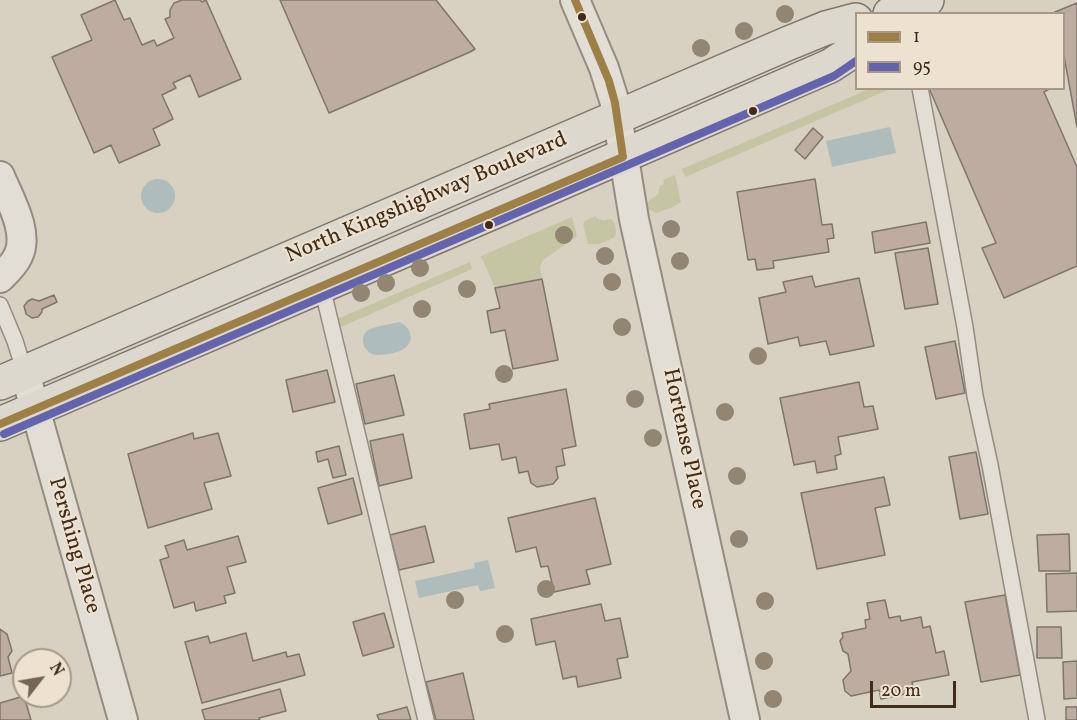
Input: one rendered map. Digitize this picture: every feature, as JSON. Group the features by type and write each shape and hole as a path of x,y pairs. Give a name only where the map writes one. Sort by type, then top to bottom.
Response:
{"main road":[{"name":"North Kingshighway Boulevard","path":"12,378 789,43 826,28 855,20"},
{"name":"North Kingshighway Boulevard","path":"0,424 623,157 830,66 855,50"}],"street":[{"name":"Hortense Place","path":"575,0 609,81 634,219 744,720"},
{"path":"0,176 17,215 22,234 19,255 0,278"},
{"name":"Pershing Place","path":"12,378 35,409 123,720"}],"lane":[{"path":"920,90 965,327 975,396 1037,720"},
{"path":"322,286 426,720"},
{"path":"0,305 15,341 12,378"}],"green space":[{"path":"867,90 888,90 685,177 682,169"},
{"path":"675,175 681,202 656,213 647,209 648,202 659,193 660,186 664,184 663,180"},
{"path":"595,216 600,220 611,219 613,221 616,228 615,237 600,244 588,244 583,224"},
{"path":"572,217 577,236 542,261 540,267 542,279 495,288 481,256"},
{"path":"470,262 472,269 339,328 337,319"}],"shaded area":[{"path":"890,127 896,153 832,167 826,141"},
{"path":"158,179 170,184 175,196 170,208 158,213 146,208 141,196 146,184"},
{"path":"400,322 408,328 411,336 405,348 377,355 366,349 363,338 367,331 378,326"},
{"path":"488,560 495,588 480,591 478,585 419,598 415,581 475,568 474,563"}],"building":[{"path":"115,0 124,20 130,18 142,45 154,40 157,46 174,38 165,19 170,17 170,10 174,3 182,0 202,2 206,0 241,79 199,97 190,75 173,83 176,88 162,95 173,119 153,129 160,145 119,163 111,145 94,153 52,57 92,40 81,15"},
{"path":"280,0 436,0 475,49 329,113"},
{"path":"1077,3 1077,127 1065,61 1065,12 1055,12"},
{"path":"930,90 1048,90 1044,92 1077,167 1077,266 1004,298 982,248 996,243"},
{"path":"813,128 823,137 805,159 795,150"},
{"path":"815,179 822,225 832,224 834,238 827,239 829,252 773,261 774,268 757,270 755,259 748,260 737,192"},
{"path":"926,222 930,243 875,253 872,232"},
{"path":"928,248 938,304 905,309 895,253"},
{"path":"812,276 815,287 859,278 874,346 830,355 826,341 800,346 798,337 768,344 759,298 786,292 783,282"},
{"path":"542,279 558,360 513,369 505,330 491,333 487,311 500,308 495,288"},
{"path":"54,295 57,302 42,309 38,317 32,318 26,314 24,306 28,301 32,299 39,301"},
{"path":"955,341 965,393 936,399 925,347"},
{"path":"327,370 335,402 293,412 286,380"},
{"path":"394,375 404,415 365,424 356,384"},
{"path":"859,382 864,407 873,406 878,429 838,437 841,454 835,456 837,469 817,473 815,461 794,465 780,398"},
{"path":"566,389 576,446 562,449 565,465 556,467 558,478 553,484 537,487 531,483 528,471 519,473 516,457 502,460 499,444 470,449 464,414 490,409 489,404"},
{"path":"193,433 194,439 218,433 231,476 204,483 212,509 148,528 128,454"},
{"path":"403,434 412,478 379,486 370,441"},
{"path":"339,446 346,475 333,478 328,459 318,462 316,452"},
{"path":"976,452 988,514 960,519 949,457"},
{"path":"884,477 890,505 875,508 885,555 817,569 801,493"},
{"path":"353,478 362,514 328,524 318,488"},
{"path":"595,498 611,564 586,570 590,584 554,592 548,566 541,567 536,547 516,552 508,518"},
{"path":"425,526 434,562 399,570 390,535"},
{"path":"1069,534 1070,571 1039,571 1037,535"},
{"path":"238,536 246,562 227,567 235,593 224,596 226,603 196,611 194,602 174,608 160,560 169,557 165,546 184,540 187,550"},
{"path":"1077,573 1077,611 1047,612 1046,574"},
{"path":"1005,595 1020,675 981,682 965,602"},
{"path":"885,600 889,618 900,616 901,621 921,617 923,628 930,626 936,653 944,651 949,675 912,682 914,692 881,699 879,690 851,696 845,691 843,680 851,671 848,654 843,651 840,641 843,637 842,633 866,628 865,620 870,619 867,603"},
{"path":"601,604 605,621 620,618 628,657 617,659 621,678 578,687 576,676 563,679 555,641 536,645 531,619"},
{"path":"384,613 394,647 363,656 353,622"},
{"path":"1037,627 1061,627 1062,658 1037,658"},
{"path":"0,629 7,634 12,651 8,657 12,673 0,676"},
{"path":"246,633 253,661 286,652 287,657 299,654 305,675 202,703 185,642 208,636 210,643"},
{"path":"1077,661 1077,698 1064,699 1063,662"},
{"path":"463,673 474,720 436,720 426,682"},
{"path":"280,689 286,711 259,718 260,720 205,720 202,710"},
{"path":"12,700 12,708 28,708 31,720 0,720 0,703"},
{"path":"407,707 411,720 379,720 377,715"},
{"path":"1066,707 1077,707 1077,720 1066,720"}],"transit line":[{"name":"1","path":"0,424 623,157 615,103 609,81 575,0"},
{"name":"95","path":"4,434 834,76 855,62"}]}
